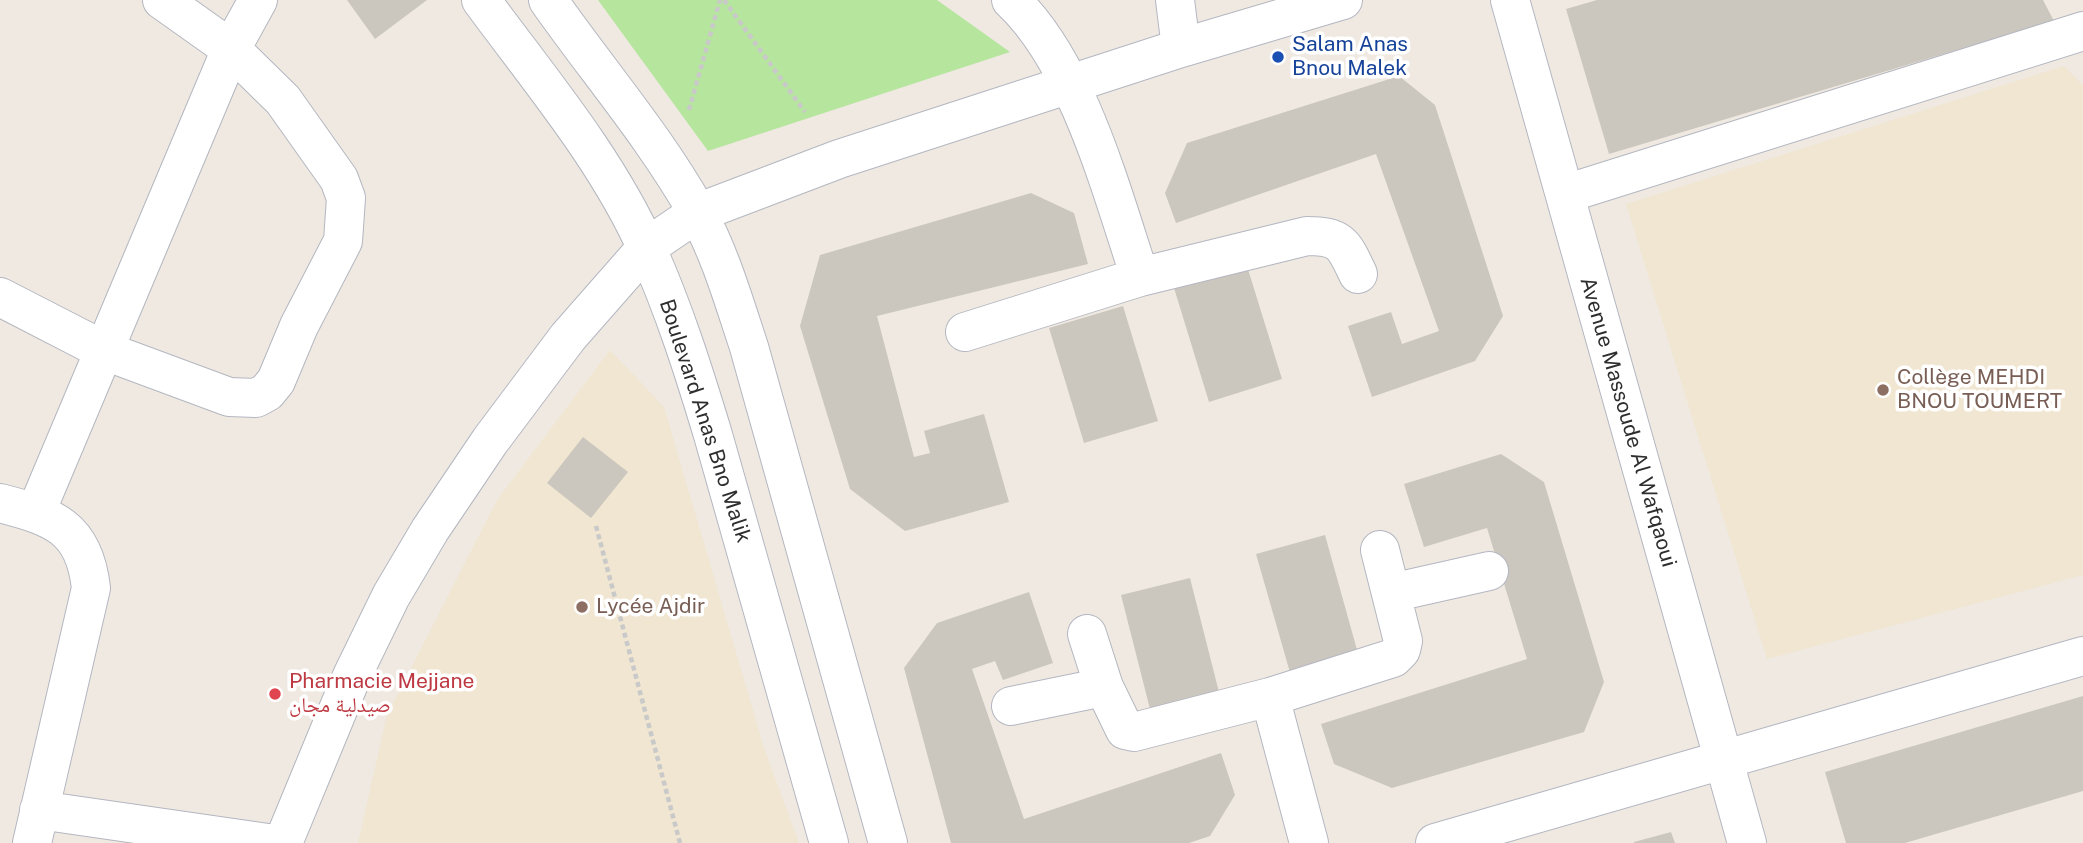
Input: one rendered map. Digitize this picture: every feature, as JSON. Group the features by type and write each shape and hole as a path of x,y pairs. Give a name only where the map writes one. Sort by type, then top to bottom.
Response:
{"street":[{"path":"0,297 105,351 229,397 256,398 267,392 276,381 299,326 343,241 346,198 339,179 283,100 231,49 162,0"},
{"path":"258,0 231,49 105,351 18,508 64,528 88,560 91,588 35,826 268,843"},
{"name":"Boulevard Anas Bno Malik","path":"481,0 588,148 647,247 709,422 829,843"},
{"path":"548,0 665,163 697,213 726,279 749,347 888,843"},
{"path":"1011,0 1038,30 1070,83 1140,277"},
{"path":"1175,0 1181,48"},
{"path":"283,843 352,676 391,596 430,530 490,441 568,337 647,247 697,213 872,147 1181,48 1343,0"},
{"name":"Avenue Massoude Al Wafqaoui","path":"1510,0 1747,843"},
{"path":"1564,194 2083,30"},
{"path":"965,332 1140,277 1282,241 1316,236 1337,240 1345,247 1358,274"},
{"path":"1087,634 1120,725 1134,732 1270,697 1393,658 1401,650 1403,641 1380,550"},
{"path":"1391,593 1489,571"},
{"path":"1435,843 1724,762 2083,656"},
{"path":"1011,706 1104,687"},
{"path":"1270,697 1309,843"}],"path":[{"path":"689,110 722,0"},
{"path":"722,0 805,112"},
{"path":"596,526 680,843"}],"shaded area":[{"name":"Collège MEHDI BNOU TOUMERT","path":"2064,66 2083,85 2083,575 1767,659 1626,204"},
{"name":"Lycée Ajdir","path":"610,350 664,407 764,748 799,843 358,843 387,715 497,500"}],"green space":[{"path":"598,0 937,0 1010,52 708,151"}],"building":[{"path":"347,0 427,0 375,39"},
{"path":"1597,0 2043,0 2054,21 1609,154 1566,9"},
{"path":"1399,76 1435,105 1503,316 1475,361 1372,397 1348,326 1391,312 1402,344 1439,331 1376,154 1176,223 1165,193 1187,143"},
{"path":"1031,193 1074,213 1088,264 877,316 914,457 930,453 924,431 984,414 1009,502 905,531 850,489 800,326 820,255"},
{"path":"1247,266 1282,379 1209,402 1174,288"},
{"path":"1123,306 1158,421 1084,443 1049,328"},
{"path":"583,437 628,472 591,518 547,483"},
{"path":"1501,454 1544,482 1604,682 1584,732 1392,788 1334,764 1321,724 1527,659 1487,528 1424,547 1404,484"},
{"path":"1325,535 1359,657 1291,676 1256,554"},
{"path":"1190,578 1220,696 1151,713 1121,595"},
{"path":"1029,592 1053,663 1003,680 995,661 972,669 1024,819 1221,753 1235,795 1210,836 1189,843 951,843 904,668 937,623"},
{"path":"2083,696 2083,791 1905,843 1846,843 1825,772"},
{"path":"1671,832 1675,843 1634,843 1634,842"}],"place":[{"name":"Salam Anas Bnou Malek","path":"1278,57"},
{"name":"Collège MEHDI BNOU TOUMERT","path":"1883,390"},
{"name":"Lycée Ajdir","path":"582,607"},
{"name":"Pharmacie Mejjane صيدلية مجان","path":"275,694"}]}
